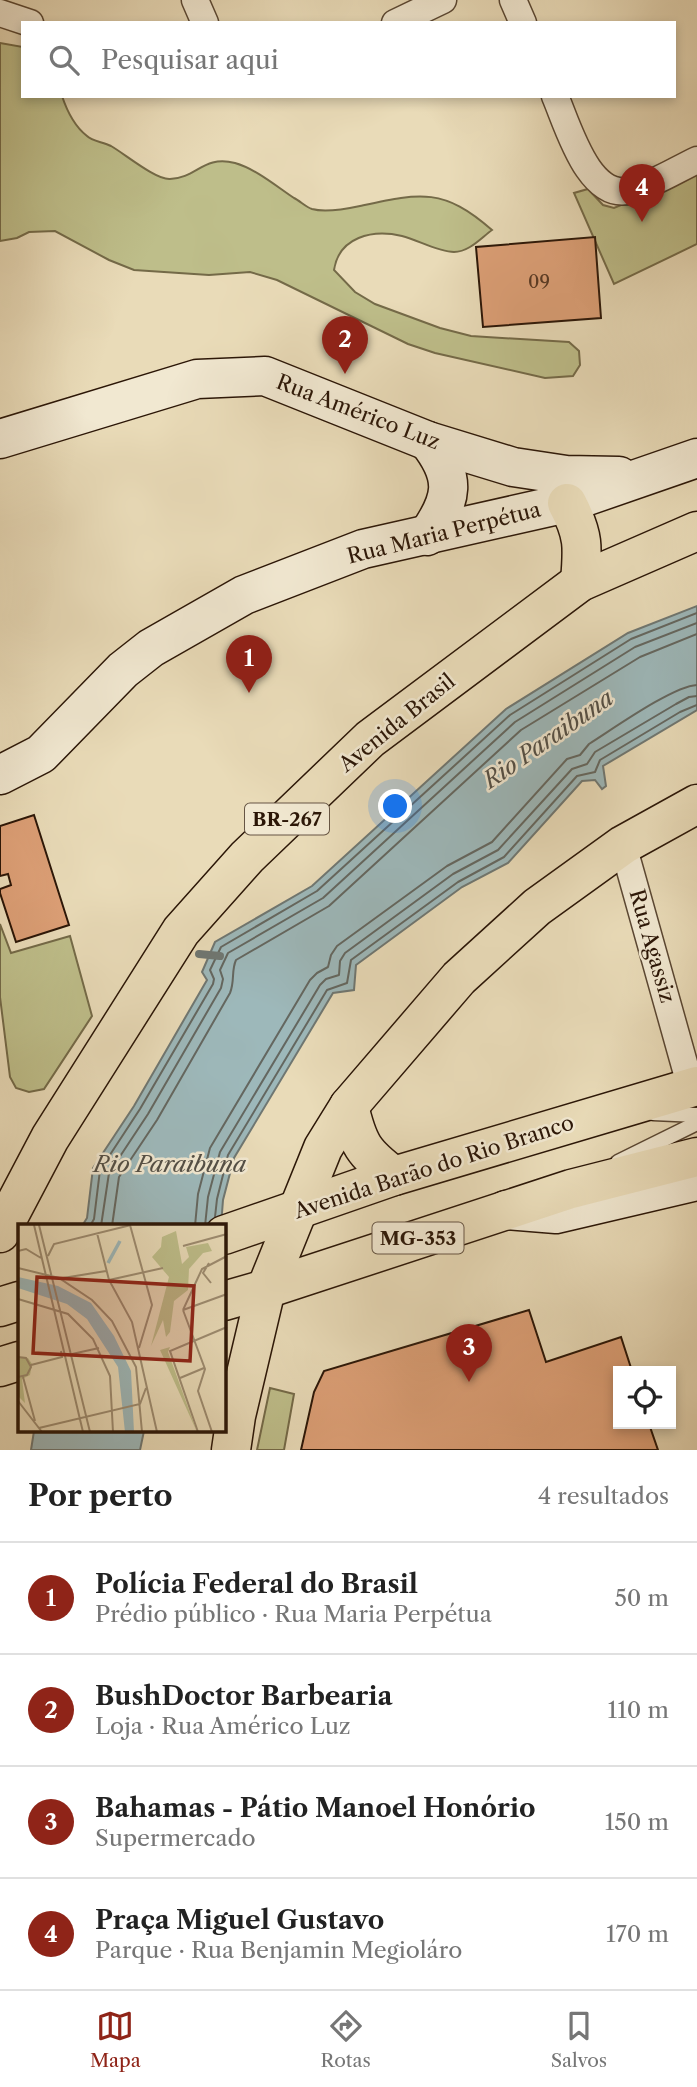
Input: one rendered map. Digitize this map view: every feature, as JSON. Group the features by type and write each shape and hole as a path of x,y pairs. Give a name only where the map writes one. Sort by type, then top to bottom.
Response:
{"main road":[{"path":"567,503 579,526 582,552 580,582"},
{"name":"Avenida Brasil","path":"0,1233 50,1138 181,931 247,857 370,739 580,582 697,531"},
{"path":"231,1450 236,1416 266,1289 323,1148 349,1107 459,978 537,907 623,845 697,804"},
{"name":"Avenida Barão do Rio Branco","path":"241,1230 394,1176 612,1111 695,1103"},
{"path":"349,1107 356,1137 371,1158 394,1176"},
{"name":"MG-353","path":"226,1300 571,1189 697,1157"},
{"path":"0,1307 18,1301"},
{"path":"0,1367 18,1361"}],"street":[{"path":"195,0 204,21"},
{"path":"399,21 443,0"},
{"path":"513,0 522,21"},
{"path":"0,13 24,21"},
{"path":"556,98 587,168 601,185 614,191 631,191 697,160"},
{"name":"Rua Américo Luz","path":"0,439 197,379 265,376 428,441 513,467 566,475 638,477"},
{"path":"427,536 445,507 449,482 439,455 428,441"},
{"name":"Rua Maria Perpétua","path":"0,775 41,754 123,670 171,635 244,596 363,550 567,503 697,458"},
{"path":"513,467 505,474 501,491 505,503 515,515"},
{"name":"Rua Agassiz","path":"623,845 695,1103"},
{"path":"506,1210 556,1214 697,1181"}],"lane":[{"path":"571,1189 625,1157 695,1103"}],"green space":[{"path":"0,43 21,47 21,98 63,98 78,128 87,136 111,146 164,178 179,178 207,164 224,161 251,169 312,209 330,211 415,197 445,200 459,206 492,230 470,247 454,252 402,236 369,235 350,243 343,250 334,270 355,292 375,304 440,328 471,336 569,342 579,351 580,365 573,376 545,378 435,353 408,344 277,280 250,272 209,275 134,270 55,231 29,232 17,238 0,241"},
{"path":"697,174 697,244 614,284 574,193 588,189 603,205 614,208"},
{"path":"0,924 11,953 70,936 92,1016 44,1089 29,1092 16,1088 10,1077 0,997"},
{"path":"270,1388 294,1394 284,1450 257,1450"}],"water":[{"name":"Rio Paraibuna","path":"697,606 697,710 603,766 606,786 602,789 595,780 582,781 508,863 462,887 356,965 354,990 333,993 234,1158 223,1200 221,1224 83,1224 87,1218 93,1168 134,1106 207,980 202,972 215,942 312,886 506,709 628,633"},
{"path":"34,1433 144,1433 140,1450 31,1450"}],"building":[{"path":"595,237 601,318 483,327 476,247"},
{"path":"34,815 69,925 16,942 0,893 0,889 11,885 8,874 0,876 0,826"},
{"path":"529,1310 546,1362 621,1337 630,1366 613,1366 613,1429 651,1429 658,1450 301,1450 314,1392 324,1371"}],"waterway":[{"path":"199,954 220,956"}],"place":[{"name":"Praça Miguel Gustavo","path":"642,222"},
{"name":"BushDoctor Barbearia","path":"345,374"},
{"name":"Polícia Federal do Brasil","path":"249,693"},
{"name":"Bahamas - Pátio Manoel Honório","path":"469,1382"}]}
